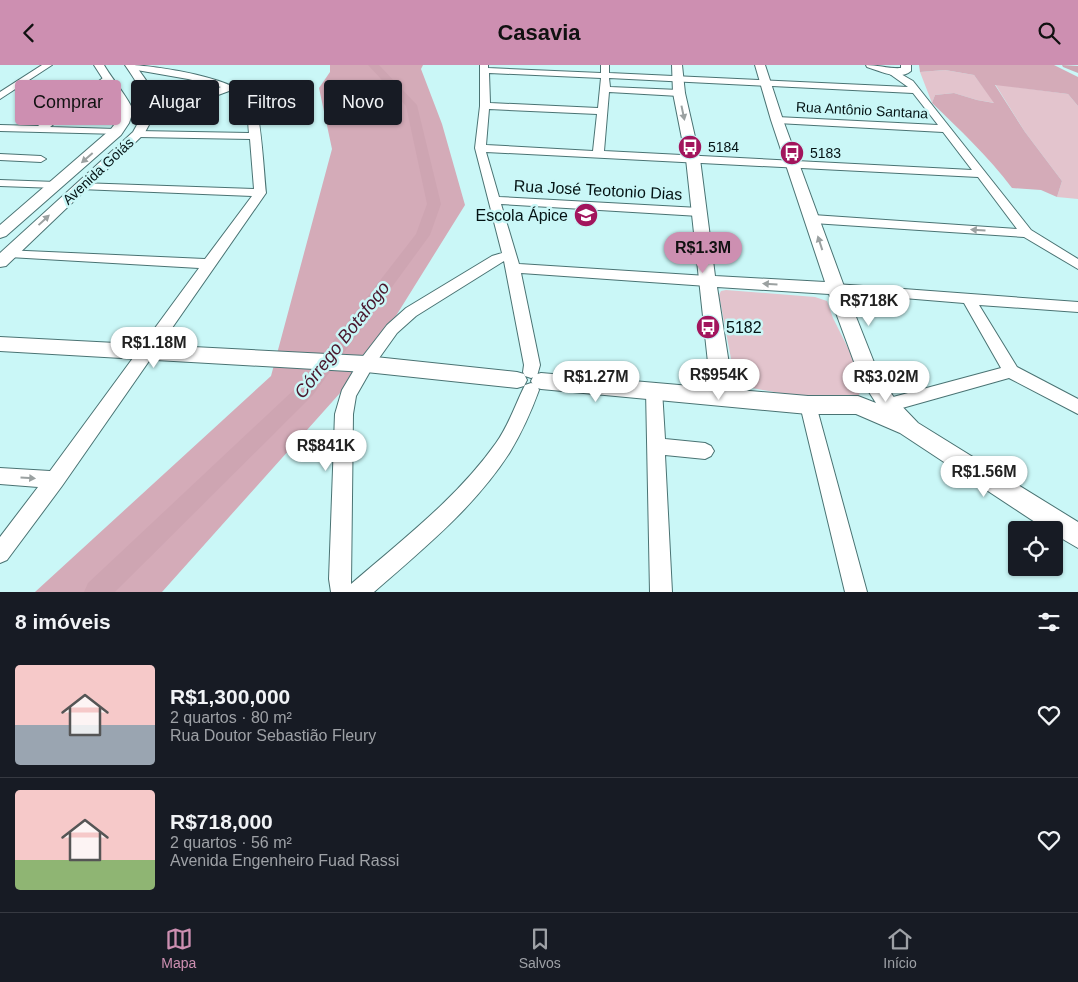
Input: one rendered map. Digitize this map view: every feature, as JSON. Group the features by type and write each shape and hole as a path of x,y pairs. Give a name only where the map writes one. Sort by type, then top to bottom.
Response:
{"main road":[{"path":"677,65 679,86 693,159 708,289 721,377 719,385 705,396"},
{"path":"760,65 777,120 836,289 870,378 872,391 866,400 858,405"},
{"path":"871,65 891,72 902,73 905,67"},
{"name":"Avenida Goiás","path":"130,66 140,80"},
{"name":"Avenida Goiás","path":"0,233 116,132 125,121 128,112 126,102 102,73"},
{"name":"Avenida Goiás","path":"4,258 138,134 143,125"},
{"path":"708,289 728,281 836,289"},
{"path":"0,345 360,363 530,381 654,390 808,405 858,405 910,429 1078,536"},
{"path":"721,377 743,398"},
{"path":"870,378 888,405 910,429"}],"street":[{"path":"0,96 48,65"},
{"path":"598,154 606,77 605,65"},
{"path":"0,553 56,480 260,193 252,109 249,100 240,92 228,88 166,72 130,66"},
{"path":"905,67 913,86 1026,233 1078,265"},
{"path":"358,592 456,505 512,435 530,381 532,365 511,262 480,148 485,106 485,68 606,77 679,86"},
{"path":"144,80 166,72"},
{"path":"891,72 913,86"},
{"path":"41,129 92,91 102,73"},
{"path":"605,89 766,84 913,86"},
{"path":"219,91 228,88"},
{"path":"485,106 602,111"},
{"name":"Rua Antônio Santana","path":"777,120 947,129"},
{"path":"0,128 116,132"},
{"path":"138,134 254,136"},
{"path":"480,148 982,174"},
{"path":"0,157 41,159"},
{"path":"0,183 56,185"},
{"path":"80,186 260,193"},
{"name":"Rua José Teotonio Dias","path":"495,200 700,212"},
{"path":"813,219 1026,233"},
{"path":"4,258 211,264"},
{"path":"342,592 340,579 344,414 348,395 360,363 411,312 497,259 708,289"},
{"path":"836,289 1078,307"},
{"path":"969,299 1011,371 1078,407"},
{"path":"888,405 1011,371"},
{"path":"654,390 661,592"},
{"path":"808,405 856,592"},
{"path":"656,446 705,451"},
{"path":"0,476 56,480"}],"shaded area":[{"path":"330,65 423,65 421,69 442,124 465,205 366,364 162,592 35,592 271,376 332,149 327,125 402,125 402,80 324,80 330,72"},
{"path":"919,65 1054,65 1078,77 1078,106 1068,94 995,85 1025,132 1062,181 1057,197 1041,190 1012,188 984,154 932,103 935,95 954,93 994,103 974,75 945,70 920,72"},
{"path":"945,70 974,75 995,103 954,93 935,95 932,103 920,72"},
{"path":"324,81 324,111 319,88"},
{"path":"995,84 1068,94 1078,106 1078,199 1057,197 1062,181 1025,132"},
{"name":"Escola Ápice","path":"579,205 597,206 595,224 576,224"},
{"path":"721,291 815,297 827,301 833,318 863,378 863,388 858,396 807,398 736,385 719,295"}],"waterway":[{"name":"Córrego Botafogo","path":"97,592 306,390 423,235 434,204 411,105 373,65"},
{"path":"1067,65 1078,70"}],"place":[{"name":"5184","path":"690,147"},
{"name":"5183","path":"792,153"},
{"name":"Escola Ápice","path":"586,215"},
{"name":"5182","path":"708,327"}]}
